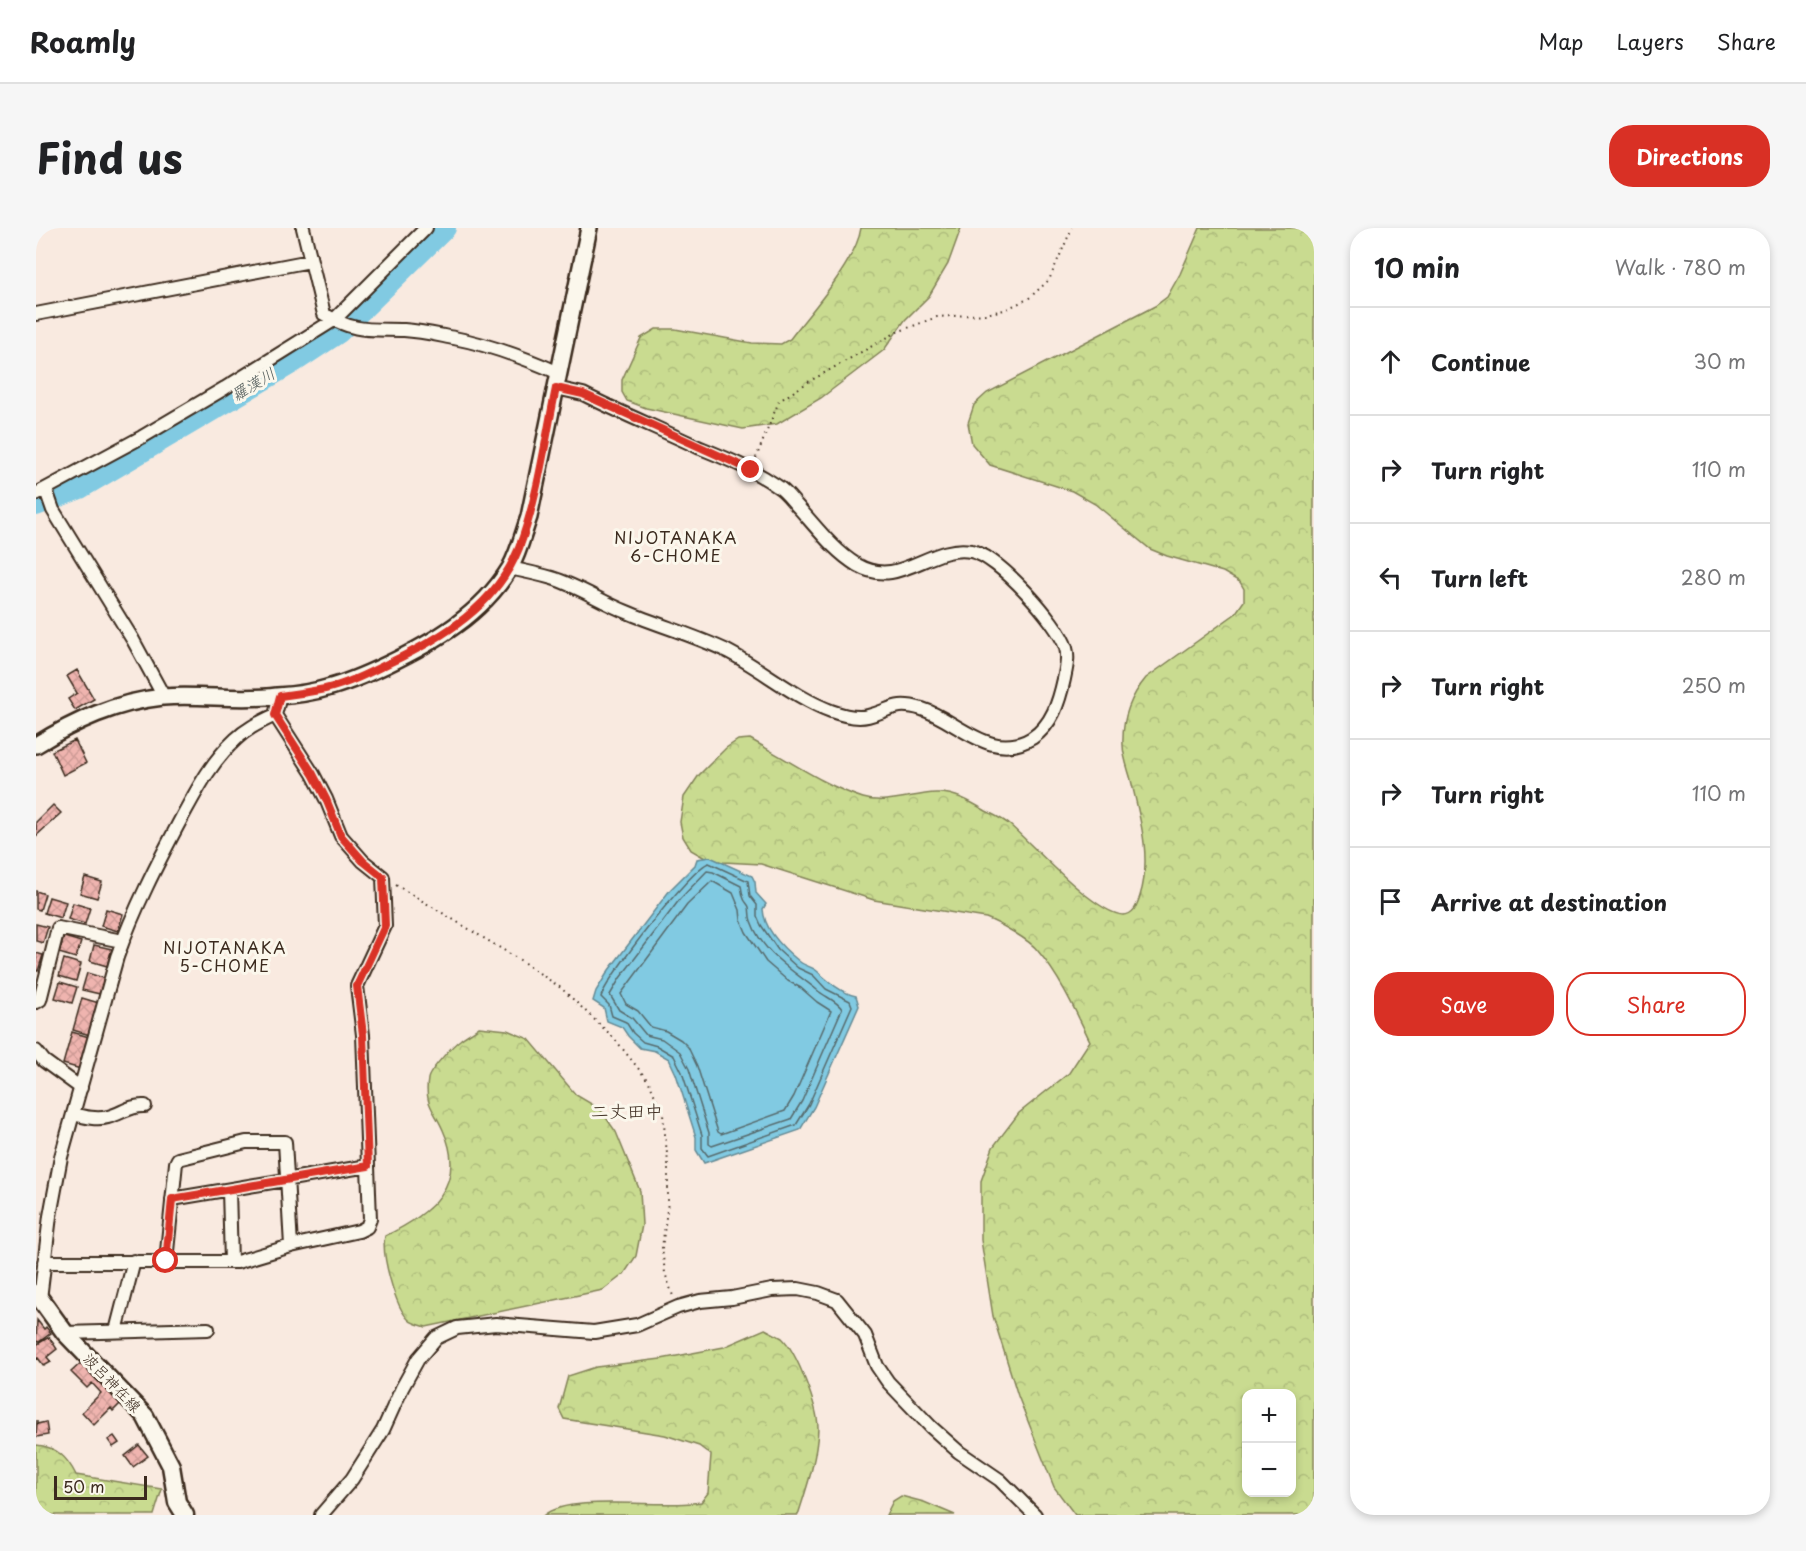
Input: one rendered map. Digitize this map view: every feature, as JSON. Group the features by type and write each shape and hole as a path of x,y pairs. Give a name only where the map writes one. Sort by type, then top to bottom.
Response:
{"main road":[{"name":"波呂神在線","path":"40,1304 145,1416 171,1466 177,1502 185,1515"}],"street":[{"path":"303,228 324,314 334,320 355,329 407,331 456,339 513,353 583,394 751,470 781,488 828,542 844,556 870,572 885,574 937,556 969,550 988,558 1043,610 1062,637 1067,651 1067,667 1056,707 1047,726 1025,742 1000,745 973,737 934,713 910,706 890,707 865,717 846,715 809,701 759,669 693,636 626,612 553,578 509,568"},
{"path":"164,697 133,640 41,492 225,388 334,320 426,228"},
{"path":"36,745 94,714 125,704 164,697 249,699 327,688 365,675 445,634 475,610 509,568 529,517 589,228"},
{"path":"36,314 310,261"},
{"path":"44,1262 231,1262 359,1231 367,1227 370,1219 363,1035 357,986 385,926 383,877 363,861 341,836 313,774 275,715 280,696"},
{"path":"40,1304 50,1216 61,1157 122,941 152,874 206,773 236,738 275,715"},
{"path":"36,1002 40,1000 58,928 122,941"},
{"path":"36,1051 44,1061 81,1088"},
{"path":"73,1114 100,1118 110,1117 137,1105 145,1106"},
{"path":"166,1261 178,1159 246,1142 285,1142 291,1246"},
{"path":"172,1199 368,1166"},
{"path":"230,1190 231,1262"},
{"path":"116,1331 134,1261"},
{"path":"321,1515 352,1479 383,1430 418,1359 436,1338 457,1328 496,1324 594,1332 638,1325 678,1306 700,1300 732,1299 772,1290 798,1289 837,1300 865,1335 877,1366 888,1382 931,1427 959,1452 1000,1480 1035,1515"},
{"path":"65,1333 208,1329"}],"path":[{"path":"751,470 779,401 897,332 937,317 986,314 1028,299 1049,280 1072,228"},
{"path":"383,877 520,960 561,988 614,1038 649,1083 663,1115 668,1163 668,1202 662,1248 665,1273 678,1306"}],"green space":[{"path":"861,228 961,228 948,264 929,296 905,320 884,350 821,398 777,424 743,429 646,408 627,401 622,392 622,380 641,338 656,329 675,329 752,343 781,344 790,339 842,271 851,256"},
{"path":"1200,228 1314,228 1314,1515 1075,1515 1054,1487 1018,1396 993,1316 981,1240 981,1181 993,1147 1019,1113 1069,1073 1090,1041 1060,983 1034,947 1014,932 986,918 874,900 761,864 723,862 705,858 691,850 683,837 680,822 684,797 699,775 726,748 738,740 750,739 820,779 863,798 890,800 936,793 962,798 1007,823 1064,877 1096,903 1123,915 1127,915 1134,909 1138,903 1143,882 1145,853 1141,823 1123,749 1128,709 1146,678 1235,614 1244,601 1244,589 1240,582 1223,572 1150,549 1095,504 1072,491 990,465 972,444 968,423 974,405 987,393 1155,306 1167,297 1180,274"},
{"path":"479,1027 507,1030 529,1039 576,1095 600,1109 616,1132 640,1191 642,1225 636,1256 624,1274 603,1290 426,1327 409,1320 399,1304 387,1267 385,1236 417,1218 430,1207 441,1195 448,1182 451,1167 450,1149 427,1095 428,1079 452,1047"},
{"path":"765,1329 782,1338 794,1355 806,1381 817,1419 814,1461 798,1515 544,1515 557,1508 596,1503 685,1504 701,1502 708,1493 711,1455 699,1446 665,1435 564,1419 559,1409 568,1376 596,1367 661,1359 724,1347"},
{"path":"36,1445 50,1448 60,1454 76,1475 162,1489 154,1515 36,1515"},
{"path":"901,1496 924,1502 955,1515 886,1515 893,1501"}],"water":[{"path":"710,857 752,876 756,893 766,904 763,909 764,917 776,939 800,962 815,970 830,983 856,996 859,1006 814,1107 800,1130 704,1163 696,1150 696,1137 669,1059 655,1051 640,1048 622,1027 607,1021 604,1008 593,1001 596,991 609,970 670,890 695,865 697,859"}],"building":[{"path":"77,670 94,699 75,710 68,699 77,693 67,676"},
{"path":"75,740 86,763 63,775 52,751"},
{"path":"53,805 61,813 36,836 36,822"},
{"path":"85,877 102,882 97,898 80,893"},
{"path":"36,891 45,894 40,910 36,909"},
{"path":"49,897 66,902 61,918 44,913"},
{"path":"73,903 90,908 85,924 68,919"},
{"path":"106,909 123,914 118,931 101,926"},
{"path":"36,924 48,927 43,943 36,941"},
{"path":"64,937 81,942 76,958 59,953"},
{"path":"94,945 112,949 107,966 90,961"},
{"path":"36,953 43,955 38,971 36,971"},
{"path":"64,959 81,964 76,981 59,976"},
{"path":"87,973 104,978 100,994 82,990"},
{"path":"60,982 77,987 72,1003 55,998"},
{"path":"82,998 99,1003 90,1035 73,1030"},
{"path":"72,1032 89,1037 81,1069 63,1064"},
{"path":"37,1320 44,1329 46,1327 51,1333 39,1342 36,1341"},
{"path":"49,1337 57,1349 47,1357 51,1362 44,1366 38,1358 36,1359 36,1345"},
{"path":"83,1361 123,1401 113,1411 111,1408 94,1425 82,1412 101,1393 92,1383 87,1388 71,1372"},
{"path":"37,1420 37,1424 46,1422 48,1435 36,1437"},
{"path":"114,1436 119,1443 113,1447 108,1440"},
{"path":"139,1445 148,1456 133,1467 125,1456"}],"waterway":[{"name":"羅漢川","path":"36,505 80,488 295,361 339,332 445,228"}],"district":[{"name":"NIJOTANAKA 6-CHOME","path":"676,547"},
{"name":"NIJOTANAKA 5-CHOME","path":"225,957"},
{"name":"二丈田中","path":"627,1112"}],"route":[{"path":"166,1261 172,1199 368,1166 363,1035 357,986 385,926 383,877 363,861 341,836 313,774 275,715 280,696 327,688 365,675 417,650 445,634 475,610 490,594 509,568 529,517 556,388 583,394 751,470"}]}
